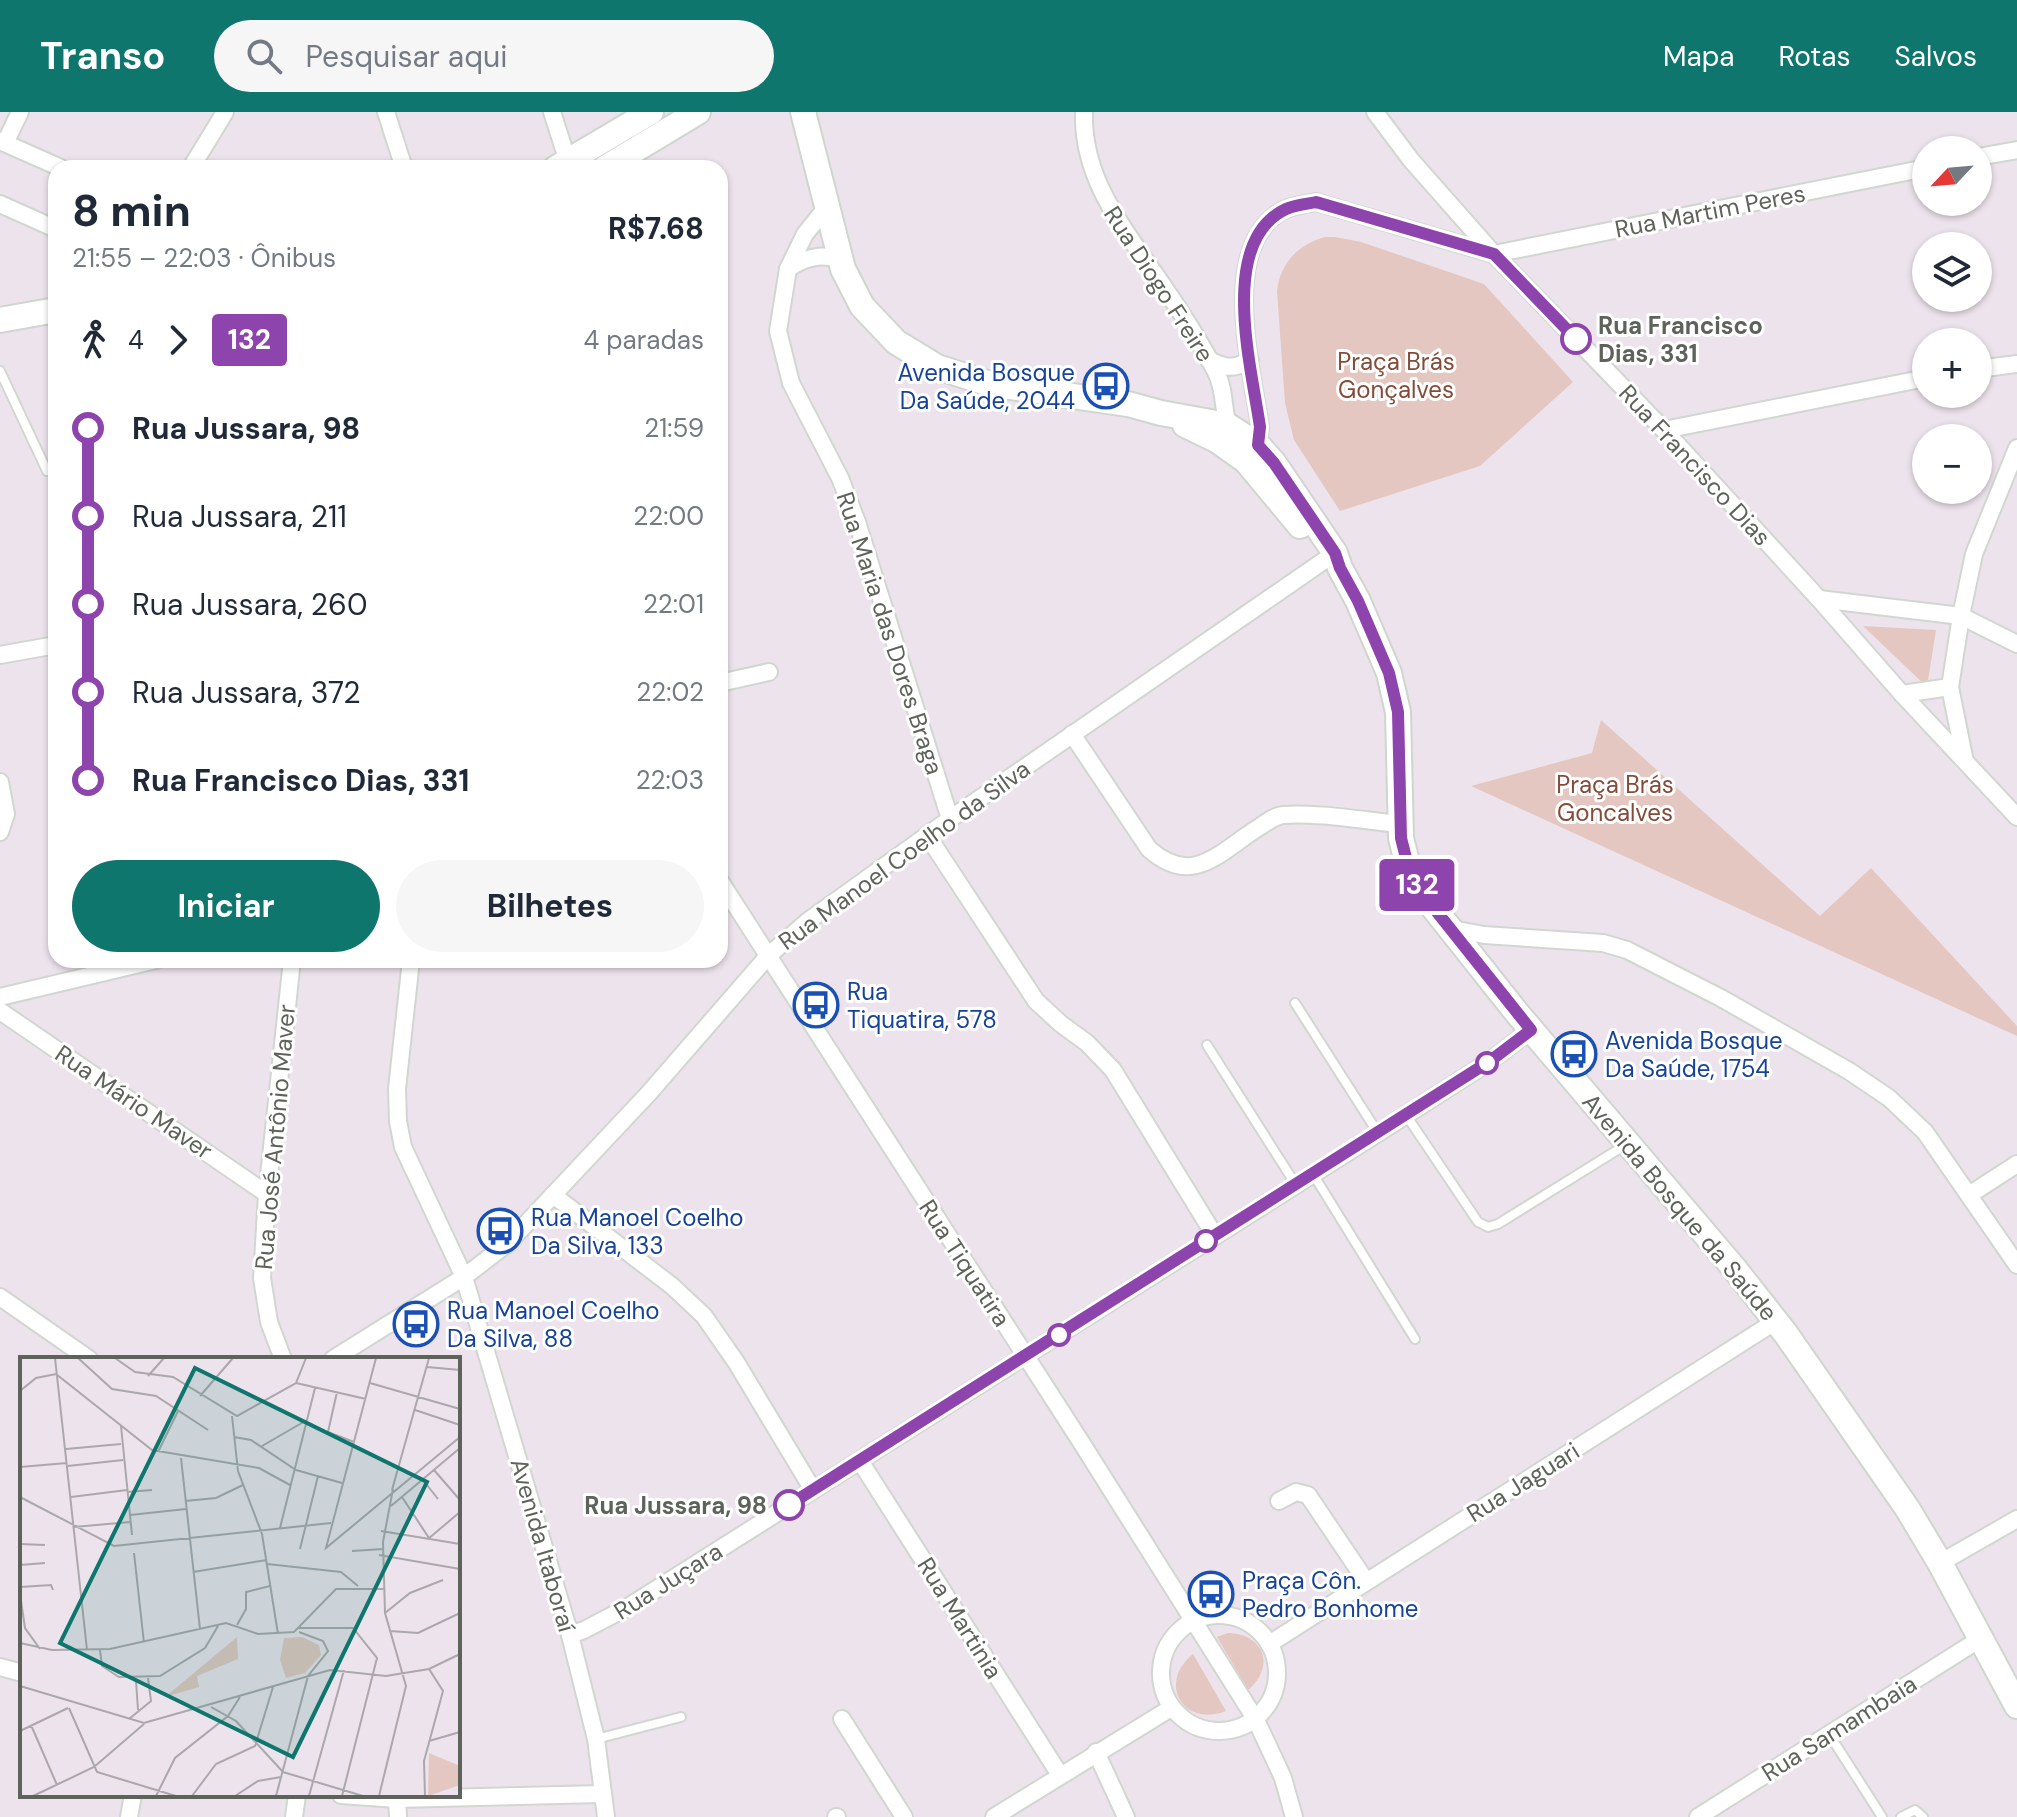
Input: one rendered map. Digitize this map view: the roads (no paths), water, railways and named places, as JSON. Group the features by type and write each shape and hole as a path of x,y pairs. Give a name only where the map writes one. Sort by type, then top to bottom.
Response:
{"street":[{"path":"20,112 2,142 48,162"},
{"path":"196,160 225,112"},
{"path":"386,112 401,160"},
{"path":"552,112 564,160"},
{"path":"575,160 651,112"},
{"path":"618,160 698,112"},
{"name":"Rua Diogo Freire","path":"1084,112 1087,154 1095,179 1108,206 1182,314 1209,360 1222,386 1227,425"},
{"name":"Rua Francisco Dias","path":"1375,112 1411,160 1494,254 1664,430 2017,817"},
{"name":"Avenida Bosque da Saúde","path":"802,115 840,261 862,306 896,342 937,367 990,384 1128,404 1227,425 1334,560 1358,601 1389,673 1398,712 1400,824 1408,866 1421,892 1531,1030 1734,1268 1771,1325 1865,1445 1940,1563 2017,1706"},
{"path":"1992,154 2017,150"},
{"name":"Rua Martim Peres","path":"1494,254 1912,171"},
{"path":"1248,454 1260,427 1243,301 1245,268 1258,237 1271,219 1287,208 1316,202 1494,254"},
{"path":"0,204 48,225"},
{"name":"Rua Maria das Dores Braga","path":"826,208 805,234 788,269 778,331 783,358 791,383 840,478 857,522 950,819"},
{"path":"788,269 813,258 829,256 840,261"},
{"path":"0,320 48,311"},
{"path":"1209,360 1227,368 1250,360"},
{"path":"1992,367 2017,364"},
{"path":"1664,430 1912,381"},
{"name":"Avenida Bosque da Saúde","path":"1161,413 1248,454"},
{"path":"1965,759 1950,687 1961,616 1974,554 2017,448"},
{"name":"Rua Manoel Coelho da Silva","path":"336,1357 464,1277 508,1243 649,1093 768,956 808,921 1072,734 1334,560"},
{"path":"1819,599 1961,616 2017,644"},
{"path":"0,655 48,646"},
{"path":"728,681 769,672"},
{"path":"1902,694 1950,687"},
{"path":"1072,734 1149,849 1175,866 1205,863 1279,816 1400,824"},
{"path":"0,782 6,814 0,832"},
{"path":"927,835 1036,1001 1094,1049 1113,1070 1215,1236"},
{"name":"Rua Tiquatira","path":"728,894 1256,1720 1283,1778 1294,1817"},
{"path":"1452,929 1484,935 1603,943 1627,950 1824,1056 1889,1098 1925,1132 2017,1265"},
{"path":"0,997 122,968"},
{"name":"Rua José Antônio Maver","path":"282,1357 269,1322 262,1278 267,1194 291,968"},
{"name":"Avenida Itaboraí","path":"410,968 397,1089 403,1147 464,1277 570,1635 596,1739 606,1817"},
{"name":"Rua Mário Maver","path":"0,1011 267,1194"},
{"name":"Rua Juçara","path":"570,1635 628,1607 860,1461 1378,1133 1490,1061 1531,1030"},
{"path":"1969,1195 2017,1164"},
{"path":"553,1195 672,1286 704,1316 736,1362 813,1490"},
{"path":"0,1297 86,1357"},
{"name":"Rua Jaguari","path":"1269,1644 1771,1325"},
{"name":"Rua Martinia","path":"860,1461 1060,1775"},
{"path":"1279,1501 1296,1492 1308,1495 1366,1581"},
{"path":"1940,1563 2017,1519"},
{"path":"1210,1615 1233,1616 1254,1626 1269,1644 1277,1663 1277,1684 1269,1704 1256,1720 1234,1730 1210,1732 1187,1723 1171,1708 1161,1682 1163,1657 1174,1636 1194,1620 1210,1615"},
{"name":"Rua Samambaia","path":"1698,1817 1980,1639"},
{"path":"0,1667 20,1672"},
{"path":"994,1817 1171,1708"},
{"path":"842,1719 904,1817"},
{"path":"1096,1752 1126,1817"},
{"path":"369,1797 603,1794"},
{"path":"129,1817 133,1797"},
{"path":"294,1817 297,1797"},
{"path":"397,1799 398,1817"}],"lane":[{"path":"0,371 47,471"},
{"path":"1295,1003 1378,1133"},
{"path":"1207,1045 1296,1185"},
{"path":"1406,1115 1478,1222 1488,1227 1498,1224 1627,1144"},
{"path":"1313,1174 1415,1339"},
{"path":"596,1739 681,1717"},
{"path":"1829,1734 1882,1817"},
{"path":"1901,1817 1915,1810 1923,1817"}],"place":[{"name":"Rua Francisco Dias, 331","path":"1576,339"},
{"name":"Avenida Bosque Da Saúde, 2044","path":"1106,386"},
{"name":"Rua Tiquatira, 578","path":"816,1005"},
{"name":"Avenida Bosque Da Saúde, 1754","path":"1574,1054"},
{"name":"Rua Manoel Coelho Da Silva, 133","path":"500,1231"},
{"name":"Rua Manoel Coelho Da Silva, 88","path":"416,1324"},
{"name":"Rua Jussara, 98","path":"789,1505"},
{"name":"Praça Côn. Pedro Bonhome","path":"1211,1594"}],"park label":[{"name":"Praça Brás Gonçalves","path":"1396,375"},
{"name":"Praça Brás Goncalves","path":"1615,798"}]}
